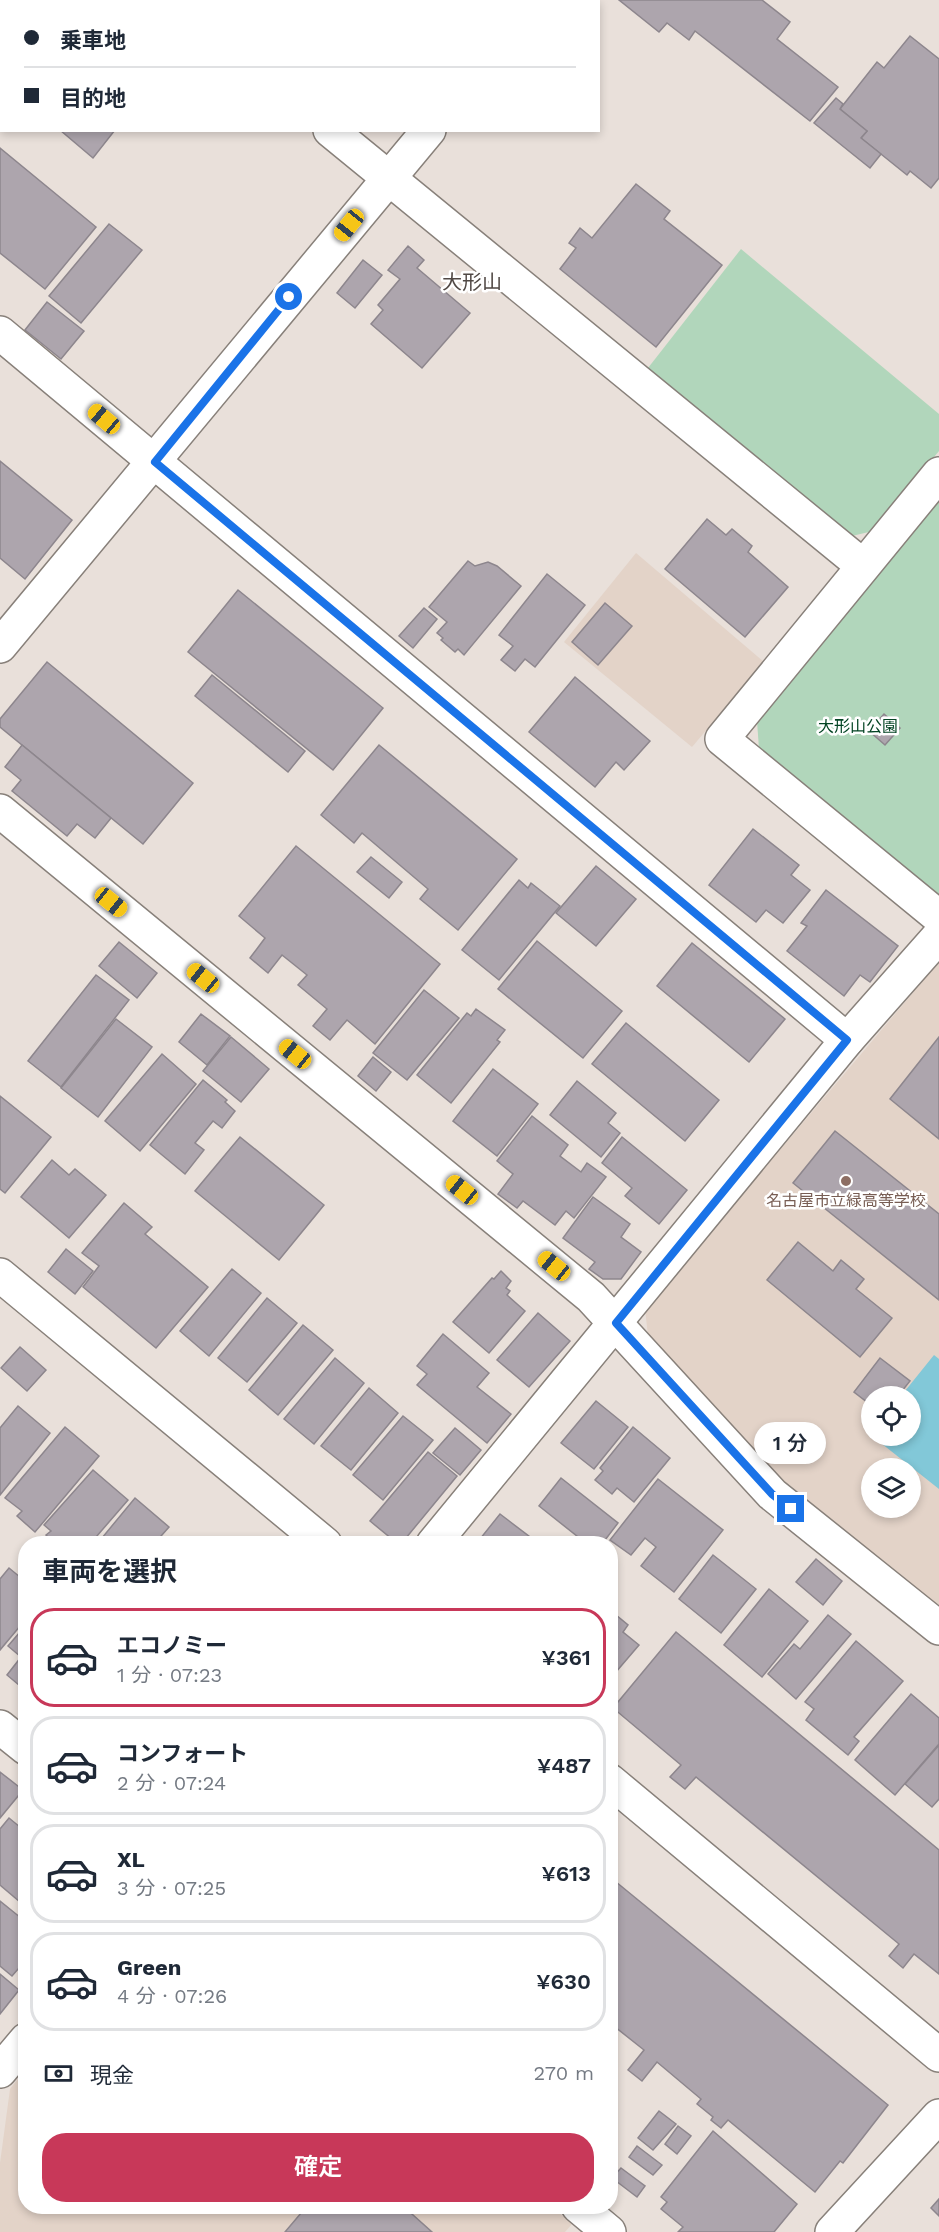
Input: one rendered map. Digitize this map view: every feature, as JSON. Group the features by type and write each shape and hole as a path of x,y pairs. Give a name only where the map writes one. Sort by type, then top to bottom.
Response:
{"street":[{"path":"332,132 863,566"},
{"path":"0,646 427,132"},
{"path":"0,333 847,1040"},
{"path":"939,474 722,739 939,917"},
{"path":"0,811 591,1296 772,1494 939,1628"},
{"path":"440,1536 847,1040 939,936"},
{"path":"0,1275 316,1536"},
{"path":"0,1727 18,1742"},
{"path":"618,1788 939,2055"},
{"path":"0,2071 18,2050"},
{"path":"832,2232 939,2116"},
{"path":"588,2214 609,2232"}],"shaded area":[{"path":"636,553 764,662 692,747 564,642"},
{"name":"名古屋市立緑高等学校","path":"939,962 939,1606 784,1484 649,1345 645,1309"},
{"path":"18,2079 18,2214 560,2214 572,2224 565,2232 0,2232 0,2163 10,2089"}],"green space":[{"path":"741,249 939,414 939,451 873,531 852,536 648,368"},
{"name":"大形山公園","path":"939,500 939,895 759,749 757,721"}],"water":[{"path":"934,1355 939,1359 939,1489 921,1475 921,1458 900,1458 885,1446 921,1446 921,1386 909,1386"}],"building":[{"path":"619,0 762,0 790,22 777,39 838,87 810,121 695,31 689,40 667,23 659,32"},
{"path":"910,36 939,59 939,178 931,188 910,171 907,175 861,138 867,131 840,109 877,62 884,68"},
{"path":"836,98 843,104 840,109 867,131 861,138 881,154 870,168 814,123"},
{"path":"62,132 113,132 93,158"},
{"path":"0,148 96,227 45,289 0,253"},
{"path":"636,184 670,211 664,219 722,265 656,347 560,269 576,248 569,243 580,228 592,238"},
{"path":"109,224 142,250 81,323 49,296"},
{"path":"408,246 424,260 417,268 470,313 422,368 371,324 383,310 378,305 400,279 388,270"},
{"path":"363,260 382,275 355,308 337,293"},
{"path":"47,302 84,331 61,359 25,330"},
{"path":"0,461 72,520 25,579 0,558"},
{"path":"707,519 726,535 732,529 752,546 748,552 788,587 745,637 665,569"},
{"path":"468,561 475,566 488,562 497,566 521,586 464,655 458,649 455,652 441,640 443,638 437,633 447,622 429,607"},
{"path":"547,574 585,605 535,667 525,659 515,671 501,660 513,646 499,635"},
{"path":"238,590 383,708 333,770 188,652"},
{"path":"605,603 632,626 598,665 572,642"},
{"path":"424,608 437,619 413,648 399,636"},
{"path":"47,662 193,783 143,844 0,727 0,719"},
{"path":"212,675 305,751 288,772 195,696"},
{"path":"575,677 650,741 624,770 616,762 595,787 529,732"},
{"path":"884,714 900,728 885,745 869,731"},
{"path":"22,745 111,818 95,838 77,824 67,836 12,791 21,780 5,767"},
{"path":"379,745 517,859 458,930 420,899 428,889 362,833 354,843 321,815"},
{"path":"753,829 799,865 791,875 810,890 783,923 766,910 756,922 709,885"},
{"path":"296,846 440,964 375,1044 347,1020 330,1040 313,1026 327,1009 298,985 307,975 282,955 268,973 250,958 265,938 239,916"},
{"path":"371,857 402,882 389,898 357,872"},
{"path":"596,866 636,899 596,946 556,913"},
{"path":"519,880 528,888 531,883 560,906 499,980 462,950"},
{"path":"826,890 898,946 870,982 860,975 844,996 787,951 807,926 801,923"},
{"path":"537,941 622,1011 583,1058 498,989"},
{"path":"119,942 157,973 137,998 99,966"},
{"path":"692,943 785,1019 749,1062 657,986"},
{"path":"96,975 129,1000 61,1087 28,1061"},
{"path":"424,990 459,1018 407,1080 373,1053"},
{"path":"476,1009 505,1030 497,1040 500,1042 451,1103 417,1075 467,1013 471,1016"},
{"path":"201,1014 230,1036 207,1065 179,1042"},
{"path":"116,1019 152,1047 98,1117 61,1088"},
{"path":"626,1023 719,1100 685,1141 592,1064"},
{"path":"231,1037 269,1069 241,1102 203,1071"},
{"path":"939,1037 939,1139 890,1099"},
{"path":"162,1054 196,1084 140,1151 105,1121"},
{"path":"373,1057 391,1072 376,1091 358,1076"},
{"path":"493,1069 538,1104 497,1156 453,1121"},
{"path":"203,1080 227,1100 225,1102 235,1111 222,1128 213,1121 195,1143 204,1150 185,1174 150,1145"},
{"path":"577,1081 616,1113 608,1123 620,1133 601,1157 550,1115"},
{"path":"0,1096 51,1137 5,1193 0,1189"},
{"path":"532,1116 568,1145 560,1156 581,1172 587,1163 606,1177 574,1218 566,1211 555,1225 523,1201 517,1208 498,1194 513,1174 497,1161"},
{"path":"835,1131 939,1214 939,1300 793,1183"},
{"path":"240,1137 324,1205 279,1260 195,1191"},
{"path":"622,1137 687,1190 659,1224 625,1196 632,1188 602,1163"},
{"path":"52,1160 69,1175 75,1169 106,1195 69,1238 21,1197"},
{"path":"593,1197 630,1224 621,1237 641,1252 621,1279 603,1279 589,1269 595,1262 563,1238"},
{"path":"124,1203 152,1227 145,1234 208,1287 156,1348 83,1287 99,1266 82,1253"},
{"path":"798,1242 833,1271 841,1260 864,1279 856,1289 892,1318 860,1357 767,1280"},
{"path":"66,1249 93,1271 75,1294 48,1272"},
{"path":"232,1269 261,1293 209,1356 180,1331"},
{"path":"501,1271 511,1281 506,1288 510,1291 507,1295 525,1311 489,1353 453,1322"},
{"path":"267,1298 297,1323 247,1382 218,1358"},
{"path":"538,1313 570,1341 529,1387 497,1360"},
{"path":"303,1325 333,1350 278,1415 249,1390"},
{"path":"443,1334 489,1373 477,1387 511,1414 487,1443 417,1385 427,1374 417,1366"},
{"path":"20,1347 46,1370 27,1391 1,1368"},
{"path":"335,1358 364,1383 314,1444 284,1419"},
{"path":"880,1358 910,1381 906,1386 861,1386 861,1397 854,1392"},
{"path":"369,1388 398,1413 351,1470 321,1446"},
{"path":"596,1401 628,1427 594,1469 561,1443"},
{"path":"18,1406 50,1433 0,1495 0,1428"},
{"path":"403,1416 433,1440 383,1500 353,1475"},
{"path":"65,1427 99,1456 35,1532 17,1516 22,1511 5,1498"},
{"path":"633,1427 670,1458 634,1502 617,1488 612,1494 595,1480 603,1471 600,1468"},
{"path":"455,1428 481,1450 460,1475 433,1453"},
{"path":"428,1452 457,1476 408,1536 388,1536 370,1521"},
{"path":"93,1470 128,1500 97,1536 47,1536 51,1531 44,1525"},
{"path":"561,1478 618,1523 608,1536 577,1536 539,1506"},
{"path":"658,1479 723,1530 674,1592 641,1566 656,1547 645,1538 631,1555 618,1546 618,1536 613,1536"},
{"path":"135,1498 169,1527 161,1536 104,1536"},
{"path":"500,1514 529,1536 482,1536"},
{"path":"713,1555 756,1589 721,1633 679,1599"},
{"path":"816,1559 842,1581 823,1605 796,1582"},
{"path":"9,1568 18,1575 18,1629 0,1650 0,1579"},
{"path":"769,1589 808,1621 762,1677 724,1645"},
{"path":"828,1615 851,1634 796,1699 768,1674 794,1644 800,1649"},
{"path":"618,1617 628,1625 623,1632 639,1645 618,1670"},
{"path":"676,1632 939,1850 939,1974 914,1954 903,1968 889,1956 899,1944 696,1777 685,1789 670,1777 681,1765 618,1712 618,1702"},
{"path":"18,1634 18,1654 8,1646"},
{"path":"856,1641 903,1681 854,1737 859,1741 848,1755 806,1720 814,1709 805,1702"},
{"path":"18,1661 18,1684 7,1675"},
{"path":"911,1694 939,1718 939,1744 895,1795 855,1760"},
{"path":"939,1745 939,1799 932,1807 905,1784"},
{"path":"0,1772 18,1786 18,1796 0,1818"},
{"path":"9,1818 18,1825 18,1900 0,1885 0,1829"},
{"path":"618,1884 888,2105 843,2163 840,2161 815,2192 728,2120 721,2128 711,2120 713,2117 697,2104 701,2099 657,2062 642,2081 628,2070 644,2050 618,2029"},
{"path":"0,1901 18,1916 18,1969 12,1976 0,1966"},
{"path":"0,1974 18,1991 0,2014"},
{"path":"659,2111 676,2124 653,2150 638,2138"},
{"path":"678,2126 691,2136 677,2154 665,2144"},
{"path":"713,2131 797,2204 774,2232 678,2232 683,2227 661,2209 667,2202 661,2197"},
{"path":"637,2146 662,2165 653,2175 629,2157"},
{"path":"621,2168 645,2186 637,2197 618,2183 618,2171"},
{"path":"939,2199 939,2216 931,2208"},
{"path":"300,2214 412,2214 432,2232 285,2232"}],"place":[{"name":"名古屋市立緑高等学校","path":"846,1181"}],"district":[{"name":"大形山","path":"472,282"}],"route":[{"path":"289,297 155,462 847,1040 616,1323 772,1494 791,1509"}]}
